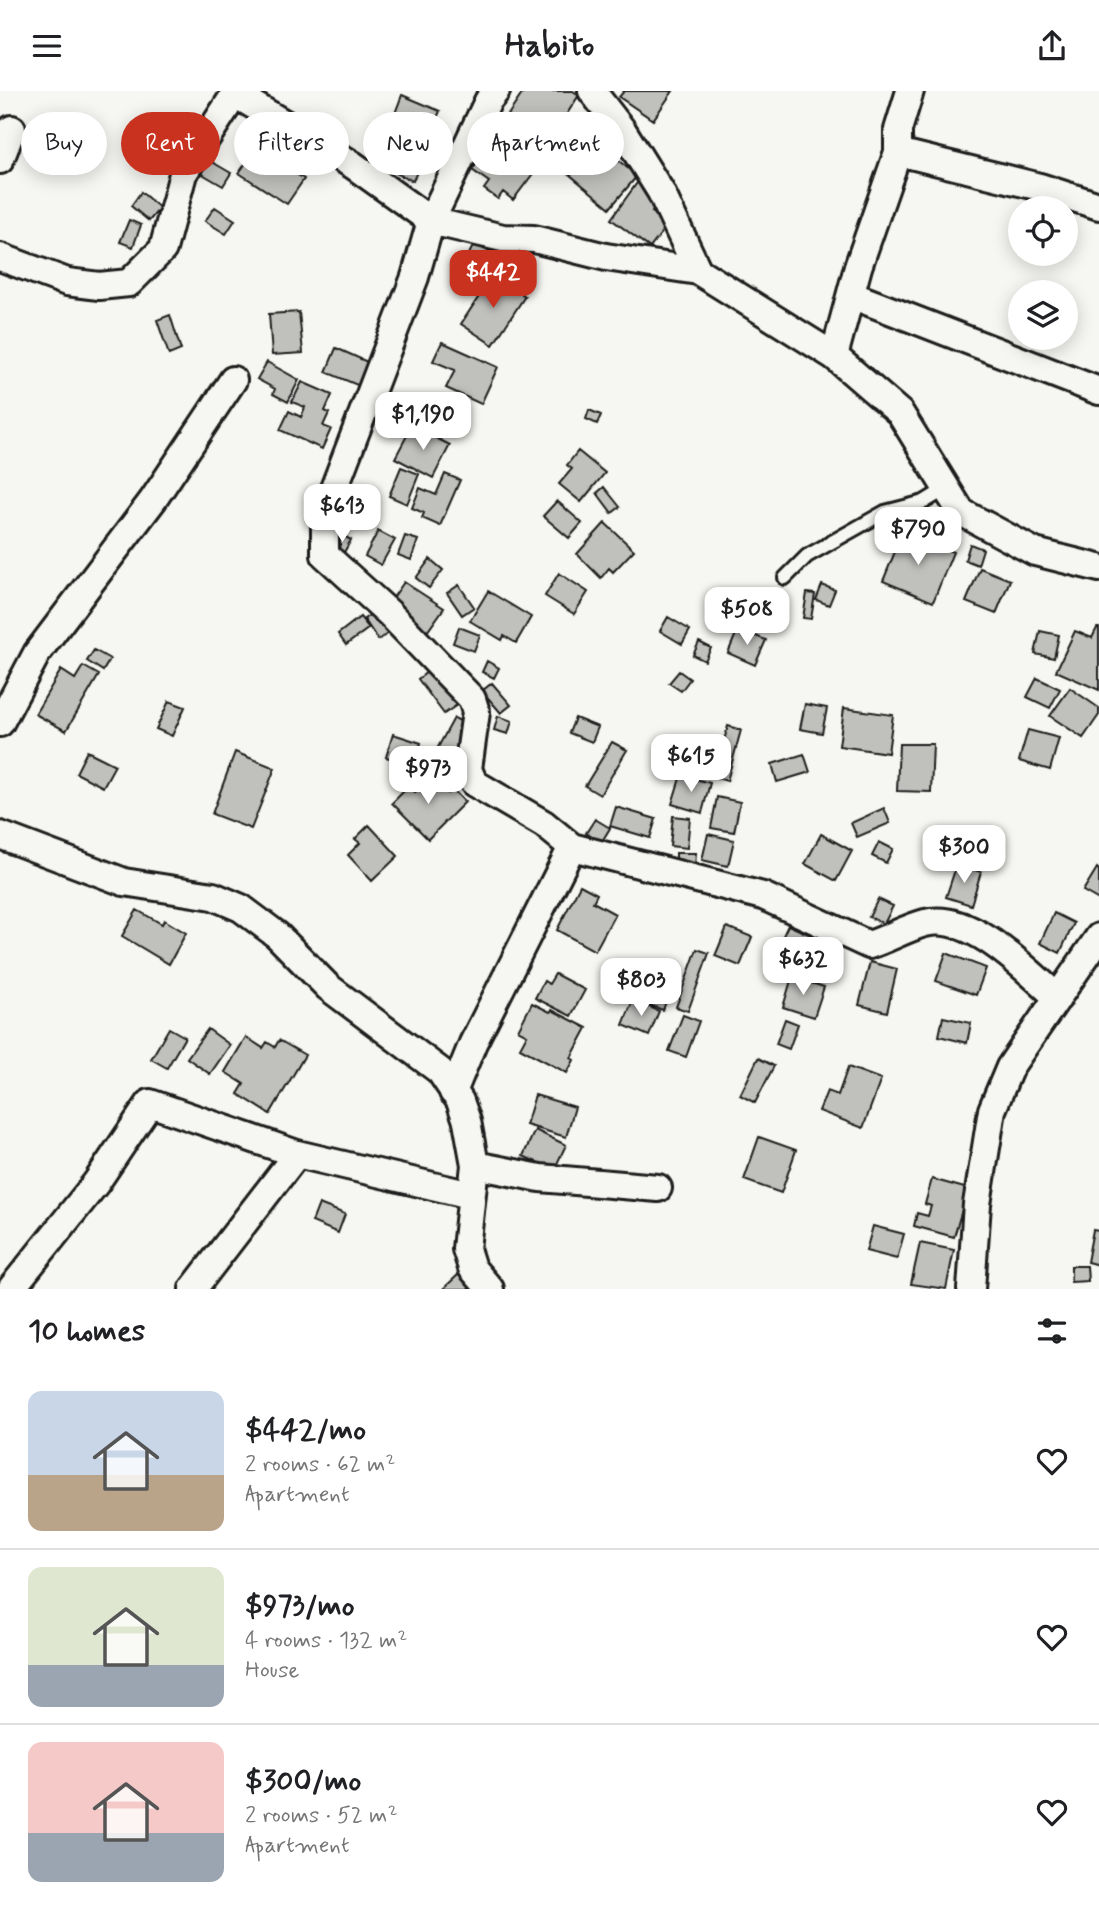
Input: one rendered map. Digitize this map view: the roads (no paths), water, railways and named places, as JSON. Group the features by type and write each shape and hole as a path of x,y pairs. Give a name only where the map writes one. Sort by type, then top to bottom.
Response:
{"street":[{"path":"496,91 488,101 431,221 415,277 325,512 325,555 389,613 472,699 476,712 468,769 474,783 544,824 572,848 763,896 869,945 926,922 954,924 997,945 1058,998"},
{"path":"592,91 623,131 661,192 698,271"},
{"path":"834,355 858,267 898,152 898,130 910,91"},
{"path":"0,257 67,282 99,286 129,283 163,249 183,174 233,93 352,165 431,221 503,238 534,239 606,257 698,271 834,355 900,413 961,512 1035,552 1099,568"},
{"path":"0,160 12,129"},
{"path":"898,152 1040,187 1099,206"},
{"path":"851,295 1099,391"},
{"path":"0,723 37,653 153,500 233,380"},
{"path":"0,835 124,883 213,896 241,908 277,935 328,987 440,1071 467,1121 474,1165 466,1249 472,1268 489,1289"},
{"path":"453,1092 473,1043 572,848"},
{"path":"971,1289 977,1204 992,1110 1010,1067 1099,937"},
{"path":"11,1289 96,1183 150,1103 297,1154 471,1195"},
{"path":"193,1289 297,1154"},
{"path":"474,1165 540,1178 658,1188"}],"lane":[{"path":"785,578 807,556 862,524 884,512 924,502 947,488"}]}
